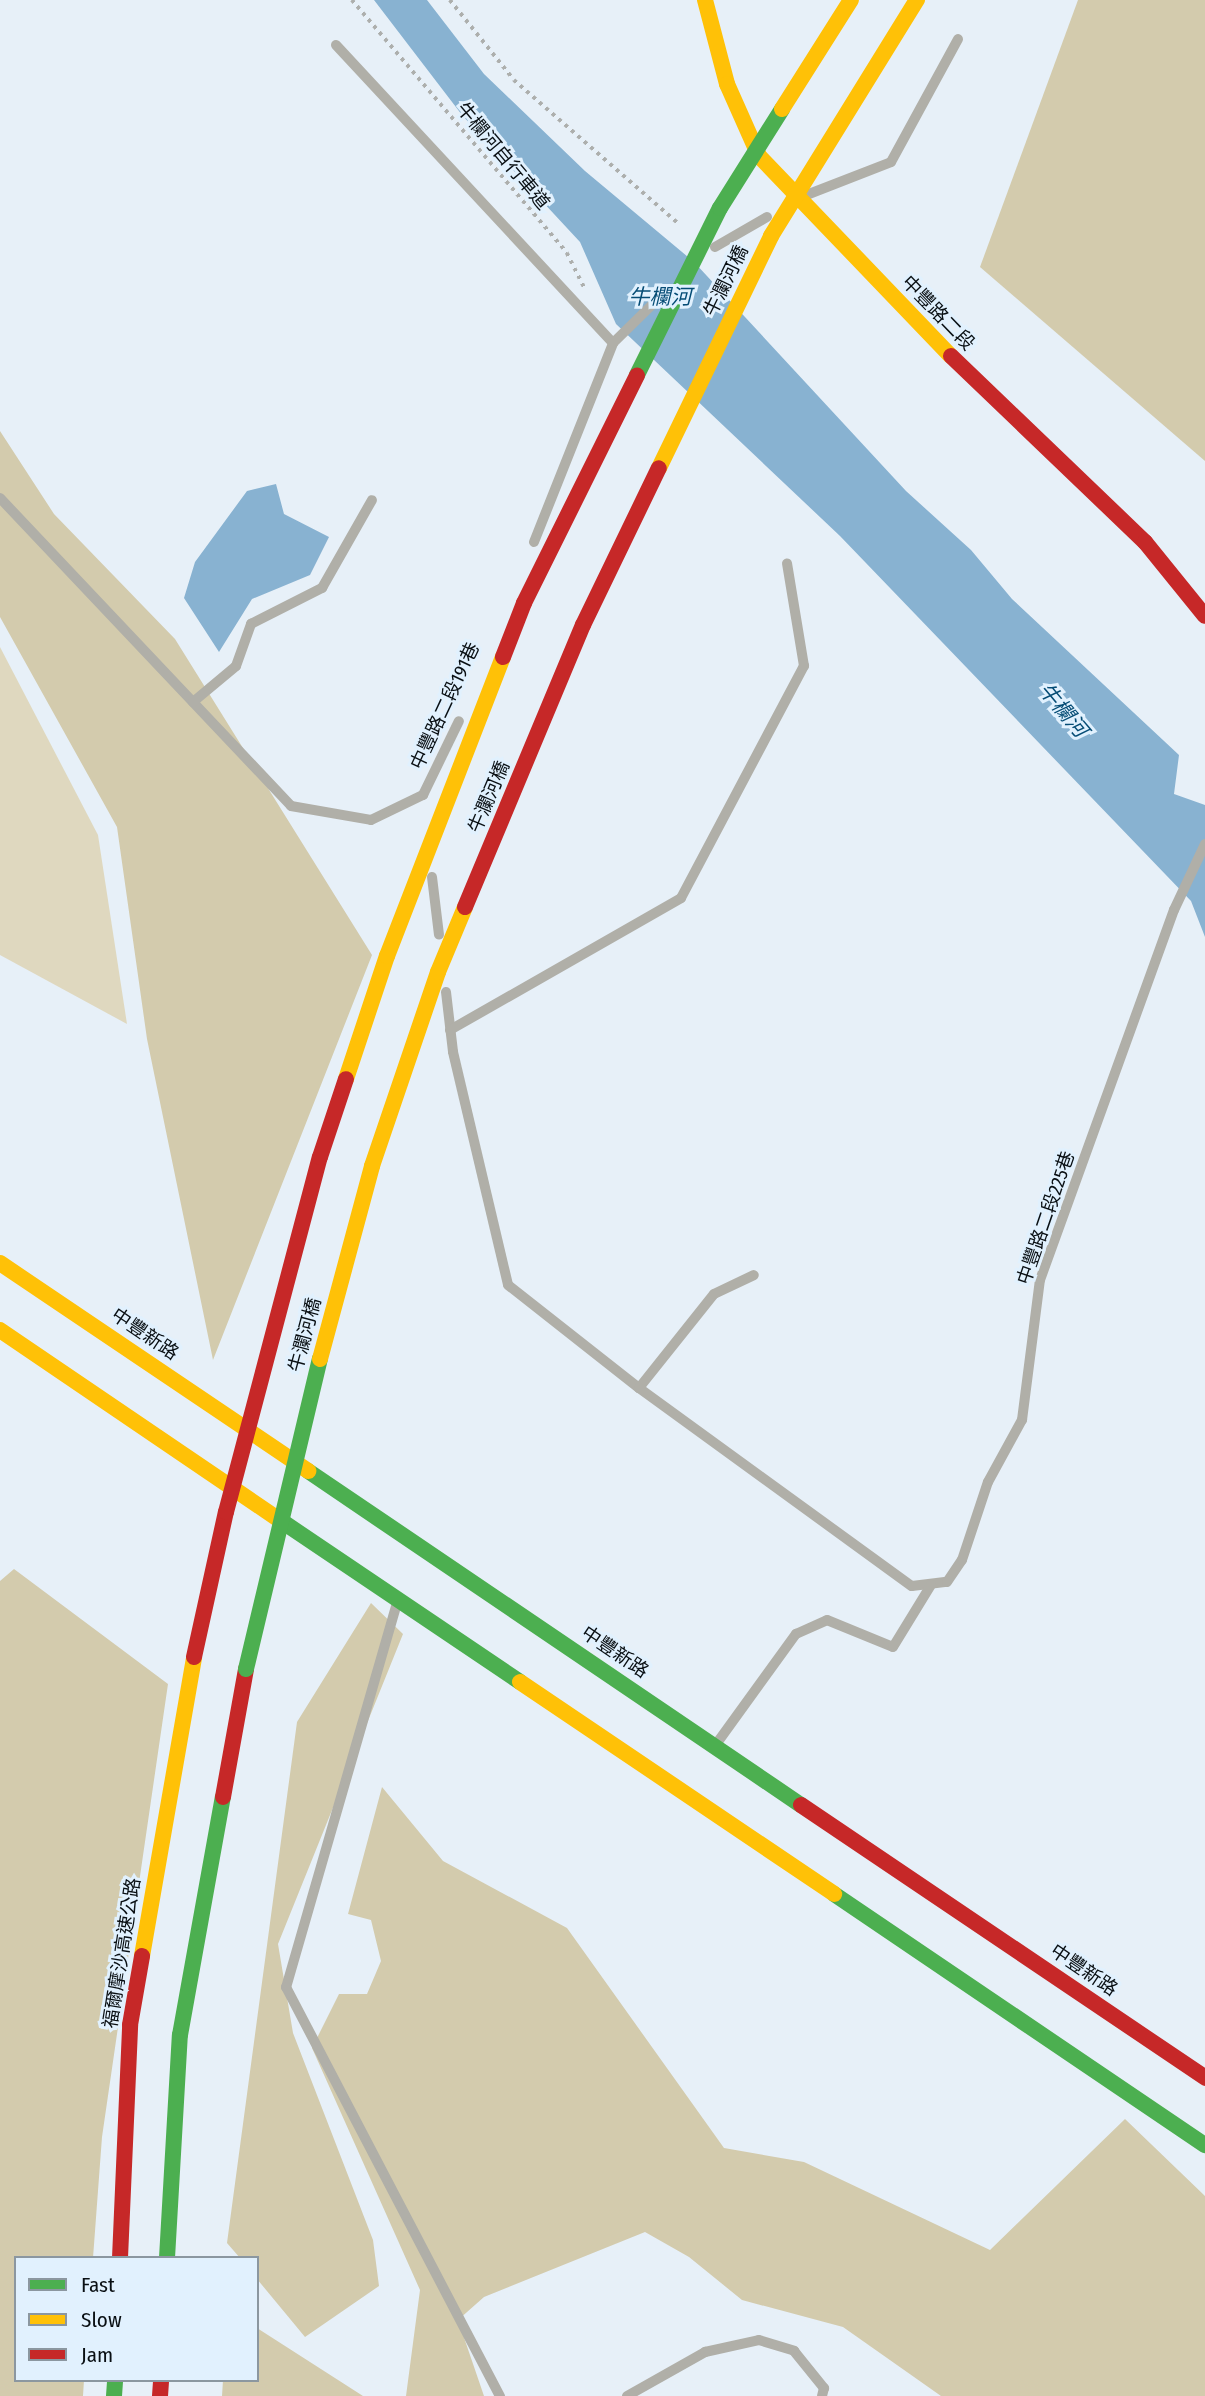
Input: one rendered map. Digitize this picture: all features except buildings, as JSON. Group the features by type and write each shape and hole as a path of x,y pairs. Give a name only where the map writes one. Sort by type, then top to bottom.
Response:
{"main road":[{"name":"中豐路二段","path":"705,0 727,85 759,156 984,390 1145,542 1205,616"},
{"name":"牛瀾河橋","path":"194,1657 226,1511 320,1157 387,956 524,603 720,208 851,0"},
{"name":"牛瀾河橋","path":"167,2256 180,2035 246,1669 314,1382 372,1166 438,972 583,625 771,236 917,0"},
{"name":"中豐新路","path":"0,1263 1205,2078"},
{"path":"0,1330 265,1500 398,1600 1205,2145"},
{"path":"274,1473 281,1451"},
{"name":"福爾摩沙高速公路","path":"120,2256 130,2025 194,1657"}],"lane":[{"path":"531,550 613,343 708,252 798,199 891,162 958,39"},
{"path":"336,45 613,343"},
{"name":"中豐路二段191巷","path":"0,498 291,806 371,820 423,795 463,714"},
{"path":"193,702 236,666 251,624 322,589 372,500"},
{"path":"450,1030 681,898 804,666 787,563"},
{"name":"中豐路二段191巷","path":"495,640 516,589"},
{"path":"423,795 424,809"},
{"path":"426,823 450,1030 508,1285 639,1388 912,1586 932,1586"},
{"name":"中豐路二段225巷","path":"932,1586 947,1582 956,1572 988,1482 1022,1420 1040,1280 1174,910 1205,844"},
{"path":"639,1388 714,1294 754,1275"},
{"path":"715,1745 796,1634 827,1620 894,1647 932,1586"},
{"path":"398,1600 286,1987 500,2396"},
{"path":"627,2396 705,2352 759,2340 794,2351 824,2388 822,2396"}],"path":[{"name":"牛欄河自行車道","path":"352,0 567,253 590,298"},
{"path":"450,0 514,80 708,252"}],"shaded area":[{"path":"1078,0 1205,0 1205,461 980,267"},
{"path":"0,431 54,514 175,639 372,955 213,1360 147,1039 117,827 0,617"},
{"path":"0,647 98,835 127,1024 0,955"},
{"path":"14,1569 168,1684 102,2137 93,2256 14,2256 14,2382 84,2382 83,2396 0,2396 0,1581"},
{"path":"371,1603 403,1634 278,1944 293,2033 373,2240 379,2286 305,2337 259,2281 259,2256 238,2256 227,2243 297,1722"},
{"path":"382,1787 443,1861 567,1928 724,2148 804,2162 990,2250 1125,2119 1205,2196 1205,2396 941,2396 843,2327 742,2300 689,2257 645,2232 484,2297 458,2320 484,2396 406,2396 420,2290 312,2048 339,1994 367,1994 381,1961 371,1920 348,1914"},
{"path":"259,2329 363,2396 222,2396 223,2382 259,2382"}],"water":[{"name":"牛欄河","path":"374,0 427,0 484,74 585,171 694,262 906,491 971,550 1012,599 1179,755 1174,794 1205,805 1205,937 1191,901 840,536 616,324 580,242 462,115"},
{"path":"276,484 284,514 329,537 310,575 252,599 219,652 184,598 195,562 247,491"}],"traffic: fast":[{"path":"637,375 720,208 782,109"},
{"path":"246,1669 320,1359"},
{"path":"308,1471 801,1805"},
{"path":"277,1518 520,1682"},
{"path":"167,2256 180,2035 223,1797"},
{"path":"834,1894 1205,2145"},
{"path":"114,2396 115,2382"}],"traffic: slow":[{"path":"705,0 727,84 759,156 951,356"},
{"path":"782,109 851,0"},
{"path":"659,468 771,236 917,0"},
{"path":"346,1079 387,956 503,657"},
{"path":"320,1359 372,1166 438,972 465,907"},
{"path":"0,1263 308,1471"},
{"path":"0,1330 277,1518"},
{"path":"142,1956 194,1657"},
{"path":"520,1682 834,1894"}],"traffic: jam":[{"path":"951,356 1145,542 1205,616"},
{"path":"503,657 524,603 637,375"},
{"path":"465,907 583,625 659,468"},
{"path":"194,1657 226,1512 320,1157 346,1079"},
{"path":"223,1797 246,1669"},
{"path":"801,1805 1205,2078"},
{"path":"120,2256 130,2025 142,1956"},
{"path":"160,2396 161,2382"}]}
